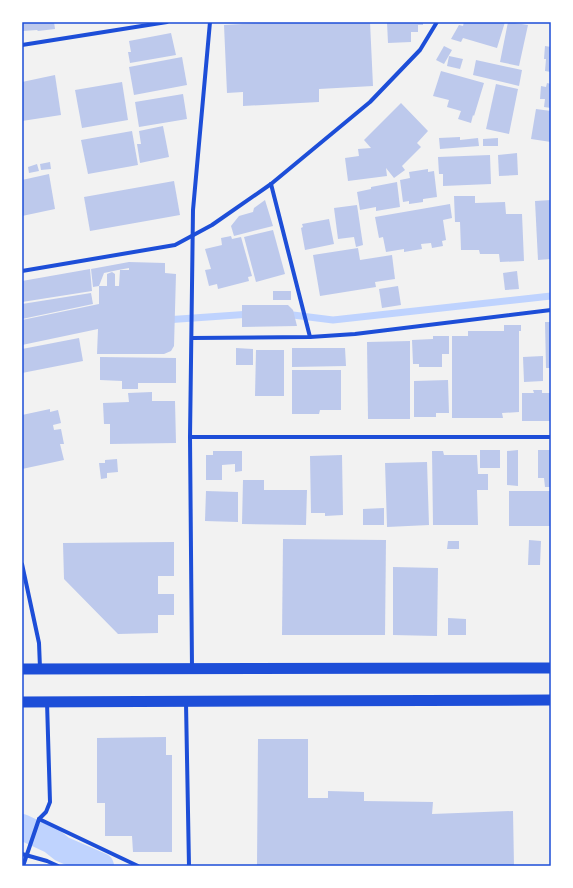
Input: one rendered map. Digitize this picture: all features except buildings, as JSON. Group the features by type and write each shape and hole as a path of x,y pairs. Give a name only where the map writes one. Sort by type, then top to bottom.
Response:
{"highway":[{"path":"22,669 551,668"},
{"path":"22,702 186,703 551,700"}],"street":[{"path":"22,45 167,22"},
{"path":"192,669 190,437 192,236 210,22"},
{"path":"22,271 175,245 212,225 271,184 370,102 420,50 437,22"},
{"path":"271,184 310,337"},
{"path":"192,338 310,337 355,334 551,310"},
{"path":"190,437 551,437"},
{"path":"22,564 39,642 40,670"},
{"path":"23,866 24,855 33,838 39,820 46,812 50,802 47,702"},
{"path":"186,703 189,866"},
{"path":"39,820 138,866"},
{"path":"24,855 47,861 58,866"}],"waterway":[{"path":"285,314 333,320 551,296"},
{"path":"165,320 251,314"},
{"path":"22,827 52,841 62,849 101,866"}]}
